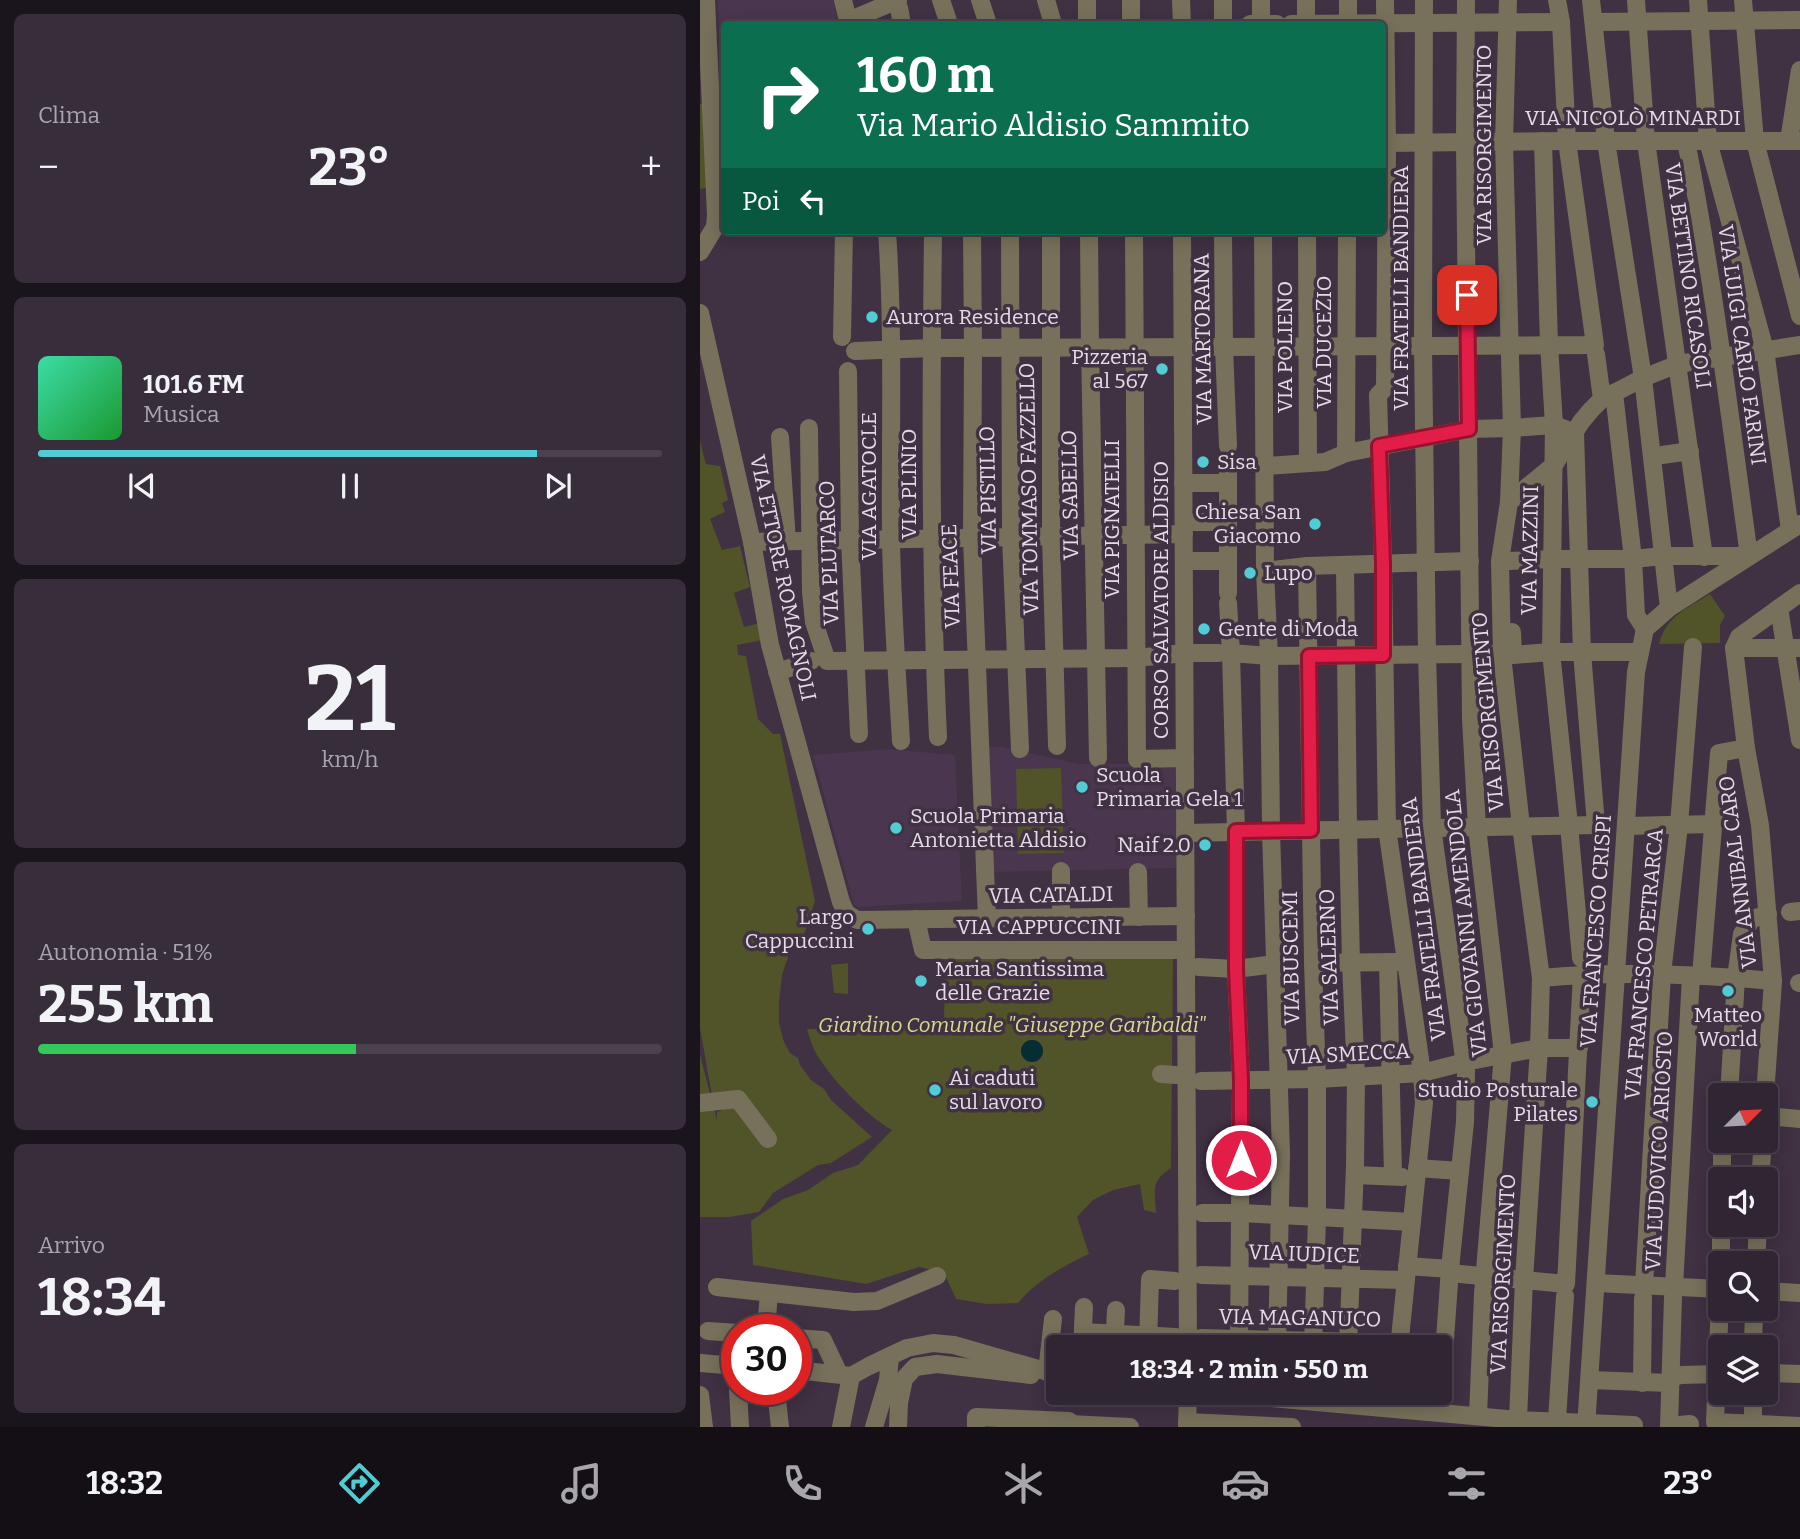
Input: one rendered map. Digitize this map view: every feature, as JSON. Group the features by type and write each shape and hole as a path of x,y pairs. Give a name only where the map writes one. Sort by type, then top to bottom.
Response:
{"street":[{"path":"700,252 715,227 719,144 706,0"},
{"path":"843,0 848,21 898,7"},
{"path":"941,0 948,21"},
{"path":"980,0 987,21"},
{"path":"1046,0 1052,21"},
{"path":"1087,0 1087,21"},
{"path":"1131,0 1131,21"},
{"path":"1181,0 1182,21"},
{"path":"1223,0 1223,21"},
{"path":"1261,0 1261,21"},
{"path":"1306,0 1306,21"},
{"path":"1348,0 1348,21"},
{"path":"1385,0 1385,21"},
{"name":"VIA FRATELLI BANDIERA","path":"1424,0 1423,346 1432,827 1465,1062 1465,1122 1441,1395 1428,1417"},
{"name":"VIA GIOVANNI AMENDOLA","path":"1466,0 1470,561 1493,654 1471,719 1477,827 1503,1054 1485,1277 1478,1416"},
{"name":"VIA RISORGIMENTO","path":"1508,0 1504,142 1512,428 1509,502 1500,561 1493,654 1521,827 1541,978 1518,1420"},
{"path":"1557,0 1561,22 1567,141 1595,350 1608,396 1633,559 1636,615 1645,629 1669,608 1795,527 1765,350 1708,141 1698,0"},
{"path":"1591,0 1606,141 1643,378 1669,608"},
{"name":"VIA BETTINO RICASOLI","path":"1636,0 1646,141 1704,557"},
{"path":"1743,0 1755,141 1796,282 1800,316"},
{"path":"1594,22 1800,20"},
{"path":"1386,24 1561,22"},
{"path":"1795,141 1800,70"},
{"name":"VIA NICOLÒ MINARDI","path":"1386,145 1465,141 1795,141"},
{"name":"VIA MAZZINI","path":"1543,141 1554,425 1551,652 1582,966 1557,1420"},
{"name":"VIA LUIGI CARLO FARINI","path":"1686,141 1722,357 1749,556"},
{"path":"1386,145 1385,388 1378,395 1387,828 1397,962 1391,1074 1393,1177"},
{"path":"842,337 844,235"},
{"name":"VIA AGATOCLE","path":"887,235 892,349 891,540 901,741"},
{"name":"VIA PLINIO","path":"933,235 932,539 934,660 939,737"},
{"name":"VIA FEACE","path":"972,235 972,539 987,919"},
{"name":"VIA PISTILLO","path":"1010,235 1011,538 1020,749"},
{"name":"VIA TOMMASO FAZZELLO","path":"1051,235 1051,537 1057,746"},
{"name":"VIA SABELLO","path":"1089,235 1098,758"},
{"name":"VIA PIGNATELLI","path":"1134,235 1138,759 1185,758"},
{"name":"CORSO SALVATORE ALDISIO","path":"1182,235 1188,1335"},
{"name":"VIA MARTORANA","path":"1223,235 1219,347 1228,452 1228,598 1225,653"},
{"path":"1263,235 1265,571 1281,1154 1277,1335"},
{"name":"VIA POLIENO","path":"1307,235 1308,463"},
{"name":"VIA DUCEZIO","path":"1346,453 1347,235"},
{"name":"VIA ETTORE ROMAGNOLI","path":"700,313 752,542 770,645 846,913 857,920 916,919"},
{"path":"855,351 931,348 1549,344 1595,350"},
{"path":"1509,502 1554,465 1581,422 1608,396 1678,364 1800,345"},
{"name":"VIA PLUTARCO","path":"848,371 850,540 859,734"},
{"path":"1265,466 1325,461 1346,453 1469,429 1554,425 1575,433"},
{"path":"809,428 811,592 814,622 827,661 1136,658 1184,653 1309,656 1640,652"},
{"path":"1185,833 1596,825 1582,652 1575,433"},
{"path":"780,437 788,541"},
{"path":"1662,455 1690,451"},
{"path":"1183,483 1228,483"},
{"path":"752,542 1135,536 1228,522"},
{"name":"VIA RISORGIMENTO","path":"1493,654 1509,561 1511,522"},
{"path":"1509,561 1749,556"},
{"path":"1185,561 1228,561"},
{"path":"1265,571 1307,566 1470,561"},
{"name":"VIA SALERNO","path":"1345,565 1348,829 1356,1077 1348,1335"},
{"name":"VIA BUSCEMI","path":"1307,566 1317,1079 1313,1335"},
{"path":"1793,648 1734,648 1739,637 1800,593"},
{"path":"1779,608 1793,648 1800,740"},
{"name":"VIA FRANCESCO CRISPI","path":"1586,1425 1636,672 1645,629"},
{"name":"VIA FRANCESCO PETRARCA","path":"1642,1383 1643,1292 1662,974 1679,825 1693,647"},
{"name":"VIA ANNIBAL CARO","path":"1734,648 1745,748 1760,825 1773,981 1766,1083"},
{"path":"1225,653 1236,831 1236,969 1241,1080 1240,1335"},
{"path":"777,672 811,661"},
{"name":"VIA LUDOVICO ARIOSTO","path":"1669,1426 1674,1292 1696,976 1714,824 1719,753 1745,748"},
{"path":"1626,826 1714,824"},
{"path":"1060,871 1061,917"},
{"path":"1138,872 1139,917"},
{"path":"1730,1083 1736,978 1742,934 1752,919 1768,914"},
{"name":"VIA CATALDI","path":"916,919 1186,916"},
{"name":"VIA CAPPUCCINI","path":"916,919 923,950 1186,950"},
{"path":"1313,963 1397,962"},
{"path":"1397,962 1422,1073 1424,1103 1400,1335"},
{"path":"1198,967 1236,969 1275,964"},
{"path":"1541,978 1582,966 1616,973 1773,981"},
{"name":"VIA SMECCA","path":"1201,1081 1317,1079 1422,1073 1539,1048 1579,1048"},
{"path":"700,1103 738,1099 768,1139"},
{"path":"1778,1117 1800,1119"},
{"path":"1355,1175 1393,1177 1460,1171"},
{"path":"1202,1213 1280,1214 1412,1222"},
{"name":"VIA IUDICE","path":"1202,1275 1351,1279 1450,1271 1524,1280 1565,1290"},
{"path":"717,1287 854,1302 877,1301 937,1276"},
{"path":"1148,1335 1150,1279 1175,1281"},
{"path":"1596,1283 1643,1292 1708,1290"},
{"path":"1778,1292 1800,1293"},
{"path":"767,1314 769,1293"},
{"path":"1082,1335 1083,1307"},
{"path":"1114,1335 1116,1310"},
{"path":"1053,1319 1054,1335"},
{"path":"708,1331 721,1332"},
{"path":"812,1339 822,1340 845,1375 841,1427"},
{"path":"812,1372 845,1375 898,1352 933,1343 954,1345 1046,1372"},
{"path":"874,1427 898,1352"},
{"path":"700,1363 721,1367"},
{"path":"898,1427 904,1379 915,1367 937,1364 1046,1374"},
{"path":"1778,1373 1800,1374"},
{"path":"1590,1380 1671,1383 1673,1377 1708,1374"},
{"path":"700,1395 704,1427"},
{"path":"739,1405 740,1427"},
{"path":"778,1405 780,1427"},
{"path":"1188,1405 1187,1424 1292,1427"},
{"path":"1404,1405 1428,1417 1478,1416 1557,1420 1586,1425 1634,1424"},
{"path":"1722,1405 1724,1424 1800,1426"},
{"path":"1753,1405 1753,1425"},
{"path":"976,1427 976,1417 1069,1421 1069,1426 1130,1427"},
{"path":"1669,1426 1690,1424"}],"shaded area":[{"path":"718,0 834,0 838,21 721,21 721,63"},
{"name":"Scuola Primaria Gela 1","path":"986,747 1003,747 1079,764 1176,764 1176,868 992,872"},
{"name":"Scuola Primaria Antonietta Aldisio","path":"889,749 955,755 962,901 860,907 854,905 813,755"},
{"path":"1032,1040 1040,1043 1043,1051 1040,1059 1032,1062 1024,1059 1021,1051 1024,1043"}],"green space":[{"path":"700,104 704,104 714,186 700,189"},
{"path":"700,441 706,464 720,466 728,500 722,503 725,512 710,519 722,550 740,546 750,587 734,593 744,627 760,623 763,640 737,645 738,655 746,656 758,719 773,734 780,734 815,901 805,932 789,954 782,975 779,1023 790,1053 798,1058 811,1080 824,1089 831,1100 872,1137 831,1163 818,1165 773,1193 759,1212 730,1217 700,1217 700,1055 717,1120 717,1112 722,1110 718,1096 712,1096 700,1028"},
{"path":"1710,594 1725,616 1720,625 1720,643 1659,644 1662,634 1672,620"},
{"path":"1061,768 1064,853 1018,854 1016,769"},
{"name":"Giardino Comunale \"Giuseppe Garibaldi\"","path":"945,958 1173,958 1171,1168 1164,1173 1155,1187 1156,1213 1144,1210 1140,1184 1113,1190 1093,1200 1077,1217 1089,1254 1050,1275 1018,1303 987,1304 956,1299 944,1273 919,1267 866,1284 753,1265 751,1221 783,1199 808,1190 833,1173 858,1165 892,1130 861,1107 832,1075 815,1052 807,1029 944,1027"},
{"path":"848,963 848,994 834,993 831,965"}],"place":[{"name":"Aurora Residence","path":"872,317"},
{"name":"Pizzeria al 567","path":"1162,369"},
{"name":"Sisa","path":"1203,462"},
{"name":"Chiesa San Giacomo","path":"1315,524"},
{"name":"Lupo","path":"1250,573"},
{"name":"Gente di Moda","path":"1204,629"},
{"name":"Scuola Primaria Gela 1","path":"1082,787"},
{"name":"Scuola Primaria Antonietta Aldisio","path":"896,828"},
{"name":"Naif 2.0","path":"1205,845"},
{"name":"Largo Cappuccini","path":"868,929"},
{"name":"Maria Santissima delle Grazie","path":"921,981"},
{"name":"Matteo World","path":"1728,991"},
{"name":"Ai caduti sul lavoro","path":"935,1090"},
{"name":"Studio Posturale Pilates","path":"1592,1102"}],"route":[{"path":"1241,1160 1236,831 1311,830 1309,656 1383,655 1379,446 1469,429 1467,295"}]}
